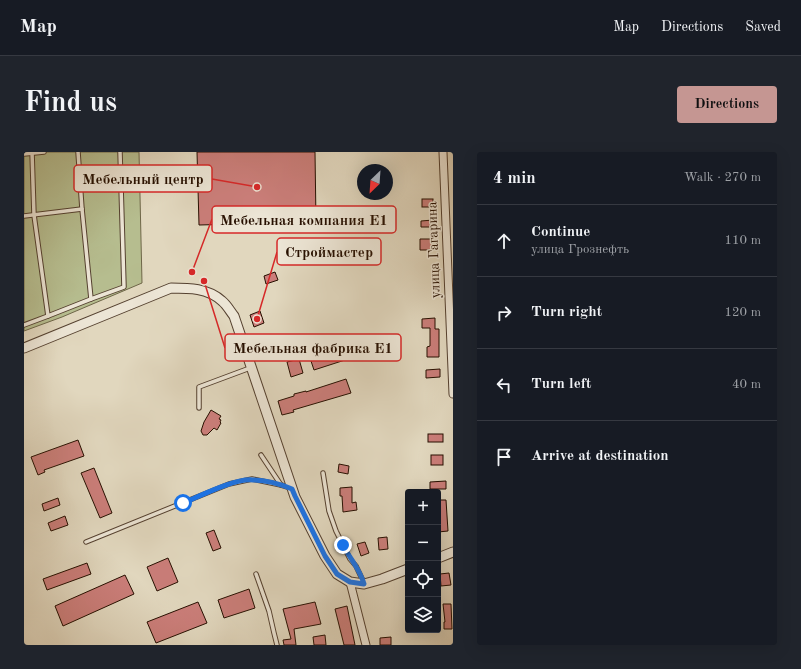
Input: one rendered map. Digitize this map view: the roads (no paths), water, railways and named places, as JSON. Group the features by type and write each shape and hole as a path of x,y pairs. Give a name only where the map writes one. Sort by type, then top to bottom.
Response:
{"street":[{"name":"улица Гагарина","path":"443,152 450,259 453,394"},
{"path":"24,348 171,288 195,288 210,294 222,301 234,316 292,489 325,556 337,574 350,582 364,584 405,570"},
{"path":"441,557 453,552"},
{"path":"350,582 366,645"}],"lane":[{"path":"32,152 34,215 48,316"},
{"path":"24,154 44,152"},
{"path":"78,152 91,300"},
{"path":"24,324 124,287 120,152"},
{"path":"24,216 82,209"},
{"path":"199,408 199,388 251,368"},
{"path":"261,455 281,485"},
{"path":"323,473 329,511 336,530 350,559 362,576 364,584"},
{"path":"86,542 229,484 252,479 281,485 292,489"},
{"path":"256,574 269,610 277,645"}],"place":[{"name":"Мебельный центр","path":"257,187"},
{"name":"Мебельная компания Е1","path":"192,272"},
{"name":"Мебельная фабрика Е1","path":"204,281"},
{"name":"Строймастер","path":"257,319"}]}
